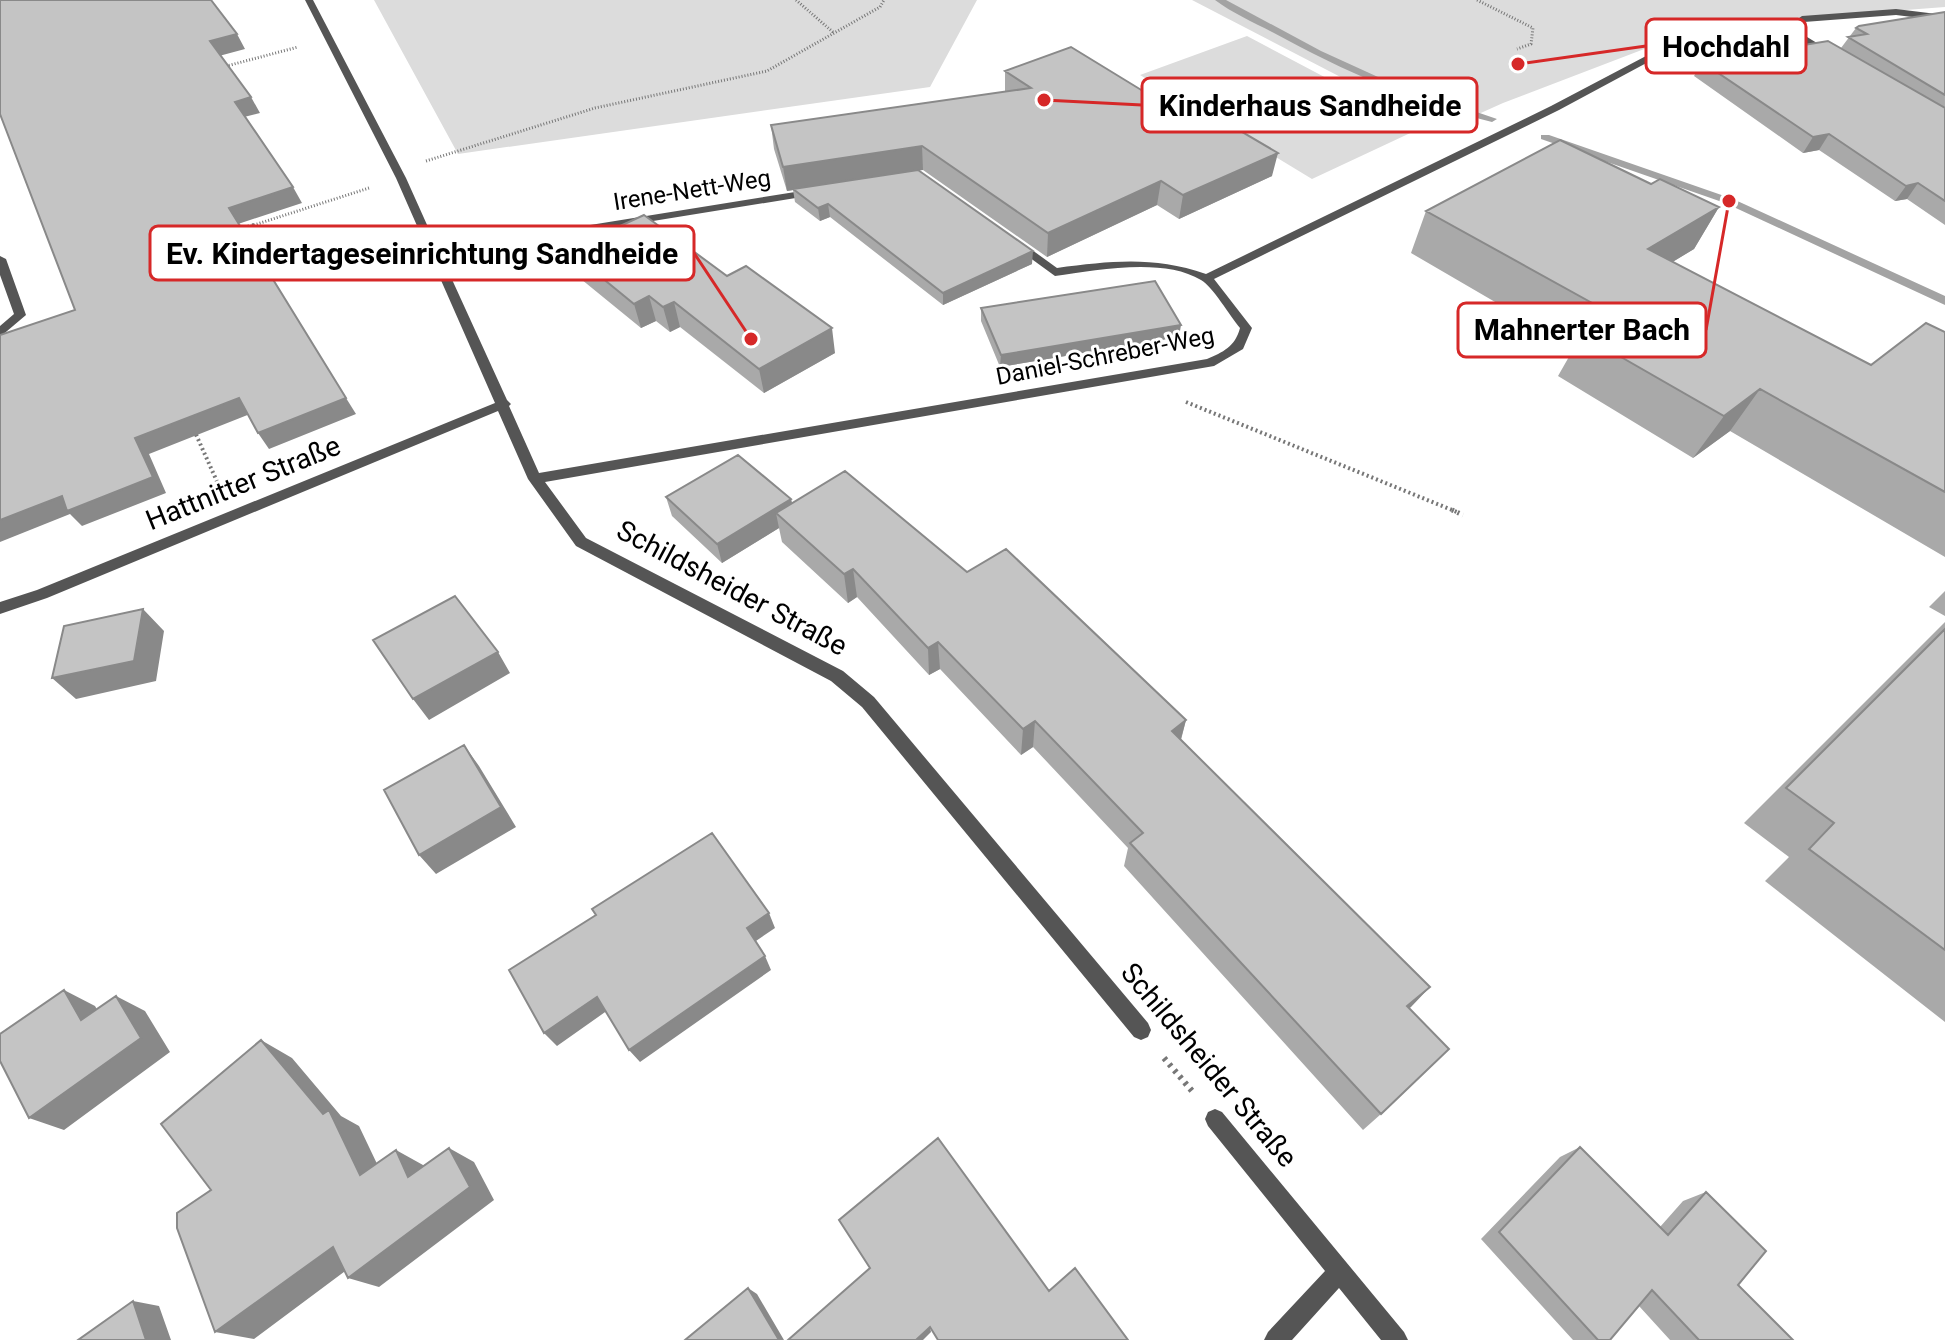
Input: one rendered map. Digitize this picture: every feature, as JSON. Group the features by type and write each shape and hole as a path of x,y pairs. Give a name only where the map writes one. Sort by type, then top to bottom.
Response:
{"street":[{"name":"Schildsheider Straße","path":"309,0 399,174 535,479 581,542 837,676 868,702 1141,1030"},
{"path":"1008,237 1055,272 1142,261 1176,266 1207,278 1555,108 1649,58 1732,35 1788,29 1802,19 1896,12 1945,18"},
{"path":"1788,29 1840,61"},
{"name":"Irene-Nett-Weg","path":"439,260 497,243 829,190"},
{"path":"0,259 20,315 0,333"},
{"name":"Daniel-Schreber-Weg","path":"535,479 1210,363 1234,352 1243,341 1246,328 1207,278"},
{"name":"Hattnitter Straße","path":"0,608 42,594 504,404"},
{"name":"Schildsheider Straße","path":"1215,1119 1396,1340"},
{"path":"1276,1340 1340,1271"}],"path":[{"path":"796,0 834,33"},
{"path":"237,231 595,108 767,71 880,7 884,0"},
{"path":"1477,0 1533,28 1531,44 1517,49"},
{"path":"214,69 330,39"},
{"path":"1131,377 1463,515"},
{"path":"190,420 233,516"},
{"name":"Schildsheider Straße","path":"1141,1030 1215,1119"}],"shaded area":[{"path":"374,0 977,0 930,87 458,154"},
{"path":"1192,0 1945,0 1945,7 1707,25 1503,103 1443,130"},
{"path":"1247,36 1421,128 1312,179 1140,75"}],"building":[{"path":"0,0 211,0 237,34 210,41 251,97 235,102 293,187 229,208 346,398 258,433 239,398 135,438 153,477 67,511 62,496 0,520 0,335 75,310 0,114"},
{"path":"1945,12 1945,95 1848,37 1867,34 1856,28 1859,26"},
{"path":"1828,41 1945,108 1945,201 1918,183 1906,186 1829,134 1813,137 1702,62"},
{"path":"1071,47 1156,99 1174,92 1278,153 1183,195 1161,181 1048,233 922,146 783,167 771,125 1031,88 1005,71"},
{"path":"1560,140 1651,184 1660,179 1719,207 1648,249 1871,365 1926,323 1945,332 1945,492 1760,389 1724,416 1581,334 1612,314 1426,211"},
{"path":"918,170 1033,251 943,293 828,204 818,208 793,189"},
{"path":"644,215 727,276 746,266 832,328 759,369 674,302 663,307 649,296 634,304 568,250"},
{"path":"1155,281 1181,325 1001,355 981,308"},
{"path":"738,455 791,499 717,544 666,497"},
{"path":"845,471 967,572 1006,549 1186,720 1172,731 1430,987 1407,1006 1449,1049 1381,1114 1130,843 1143,833 1035,721 1023,729 938,642 928,648 853,569 844,574 776,513"},
{"path":"455,596 498,652 413,699 373,640"},
{"path":"143,609 134,661 52,678 64,626"},
{"path":"1945,629 1945,950 1809,849 1834,823 1786,788"},
{"path":"464,745 501,807 419,855 384,790"},
{"path":"712,833 769,913 747,928 765,956 629,1050 597,997 544,1033 509,970 596,915 592,909"},
{"path":"64,990 81,1020 116,996 141,1038 29,1118 0,1061 0,1034"},
{"path":"261,1040 323,1114 329,1110 360,1175 396,1150 408,1177 449,1148 470,1187 348,1278 333,1247 215,1332 177,1228 177,1213 211,1190 161,1124"},
{"path":"938,1138 1049,1291 1075,1268 1128,1340 938,1340 930,1327 916,1340 788,1340 870,1268 839,1220"},
{"path":"1580,1147 1668,1235 1706,1192 1766,1251 1738,1285 1793,1340 1699,1340 1652,1290 1610,1340 1598,1340 1499,1232"},
{"path":"748,1288 779,1340 685,1340"},
{"path":"133,1301 146,1340 78,1340"}],"waterway":[{"path":"1219,0 1385,85 1455,110 1492,119"},
{"path":"1545,137 1729,201 1945,301"}],"place":[{"name":"Hochdahl","path":"1518,64"},
{"name":"Kinderhaus Sandheide","path":"1044,100"},
{"name":"Mahnerter Bach","path":"1729,201"},
{"name":"Ev. Kindertageseinrichtung Sandheide","path":"751,339"}]}
